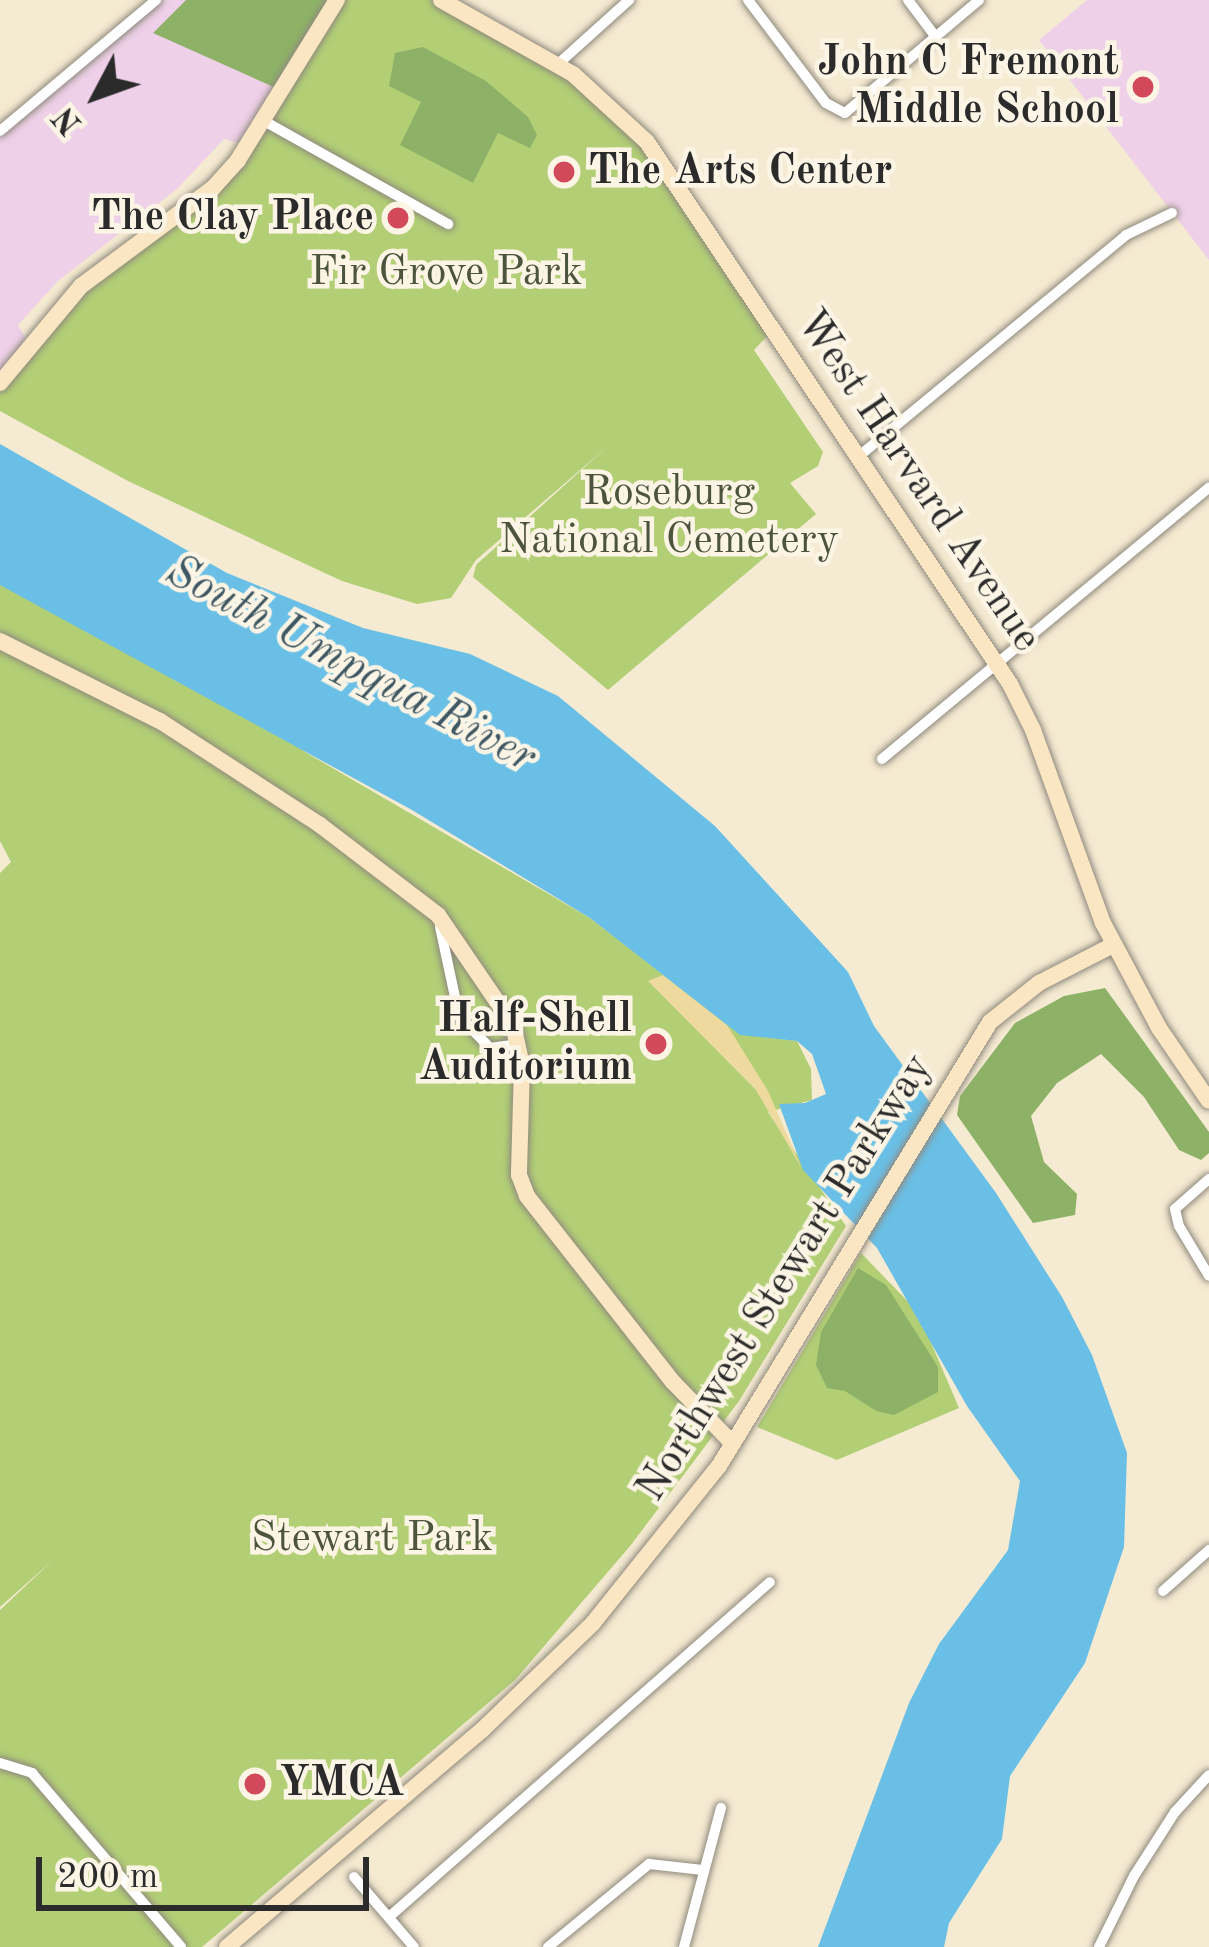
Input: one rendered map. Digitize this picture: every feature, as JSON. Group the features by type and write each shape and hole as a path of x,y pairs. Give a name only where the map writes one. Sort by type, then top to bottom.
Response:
{"main road":[{"path":"0,383 81,286 213,188 266,122 337,0"},
{"name":"West Harvard Avenue","path":"441,0 470,6 559,64 606,99 647,142 997,663 1033,730 1081,871 1113,945 1159,1028 1209,1101"},
{"path":"0,640 160,721 320,825 437,915 507,1011 518,1044 519,1174 527,1196 673,1382 733,1444"},
{"name":"Northwest Stewart Parkway","path":"226,1947 565,1652 672,1529 733,1444 980,1035 1019,996 1113,945"}],"street":[{"path":"0,131 156,0"},
{"path":"559,64 629,0"},
{"path":"748,0 838,112 850,109 979,0"},
{"path":"908,0 935,36"},
{"path":"266,122 448,224"},
{"path":"858,457 1126,235 1172,213"},
{"path":"882,759 1209,488"},
{"path":"437,915 459,1016 490,1048 518,1044"},
{"path":"1209,1179 1175,1209 1179,1226 1209,1276"},
{"path":"1163,1591 1209,1550"},
{"path":"388,1917 770,1582"},
{"path":"0,1763 19,1765 32,1773 181,1947"},
{"path":"1099,1947 1154,1844 1185,1799 1209,1775"},
{"path":"684,1947 722,1808"},
{"path":"548,1947 649,1864 703,1870"},
{"path":"354,1877 414,1947"}],"shaded area":[{"path":"155,0 337,0 249,146 224,139 177,189 58,281 18,325 29,344 0,383 0,131"},
{"name":"John C Fremont Middle School","path":"1087,0 1209,0 1209,260 1039,40"}],"green space":[{"path":"186,0 328,0 276,88 153,33"},
{"name":"Fir Grove Park","path":"336,0 442,0 619,111 774,329 754,350 823,452 818,466 790,483 816,514 608,690 473,577 476,565 608,446 476,560 451,598 417,604 342,581 128,481 0,411 0,384 81,286 227,172"},
{"path":"423,47 486,81 528,117 537,135 530,148 498,133 473,183 400,145 421,102 389,86 395,53"},
{"name":"Stewart Park","path":"0,531 305,752 590,918 740,1034 797,1041 811,1069 812,1100 768,1112 846,1226 739,1401 631,1545 515,1680 202,1947 0,1947 0,1610 53,1560 0,1607 0,873 11,862 0,841"},
{"path":"1105,988 1209,1132 1209,1153 1201,1160 1179,1150 1144,1097 1101,1054 1057,1083 1031,1116 1044,1162 1077,1194 1075,1215 1033,1223 957,1115 960,1096 1015,1023 1064,996"},
{"path":"861,1253 918,1312 959,1408 837,1460 757,1427"},
{"path":"858,1268 886,1285 938,1367 938,1392 894,1415 876,1411 845,1391 827,1388 816,1365 821,1332"}],"sand":[{"path":"663,975 727,1025 768,1091 801,1167 756,1090 648,981"}],"water":[{"name":"South Umpqua River","path":"0,444 227,573 363,628 470,654 558,696 715,826 848,972 874,1026 996,1193 1062,1297 1092,1355 1127,1453 1124,1547 1085,1663 1010,1776 1002,1839 949,1923 944,1947 818,1947 909,1703 939,1644 1008,1550 1020,1481 967,1406 877,1248 803,1170 779,1104 805,1103 826,1094 812,1054 797,1041 740,1035 590,918 412,810 0,585"}],"place":[{"name":"John C Fremont Middle School","path":"1143,87"},
{"name":"The Arts Center","path":"564,172"},
{"name":"The Clay Place","path":"398,218"},
{"name":"Half-Shell Auditorium","path":"656,1044"},
{"name":"YMCA","path":"255,1784"}],"park label":[{"name":"Roseburg National Cemetery","path":"669,517"}]}
